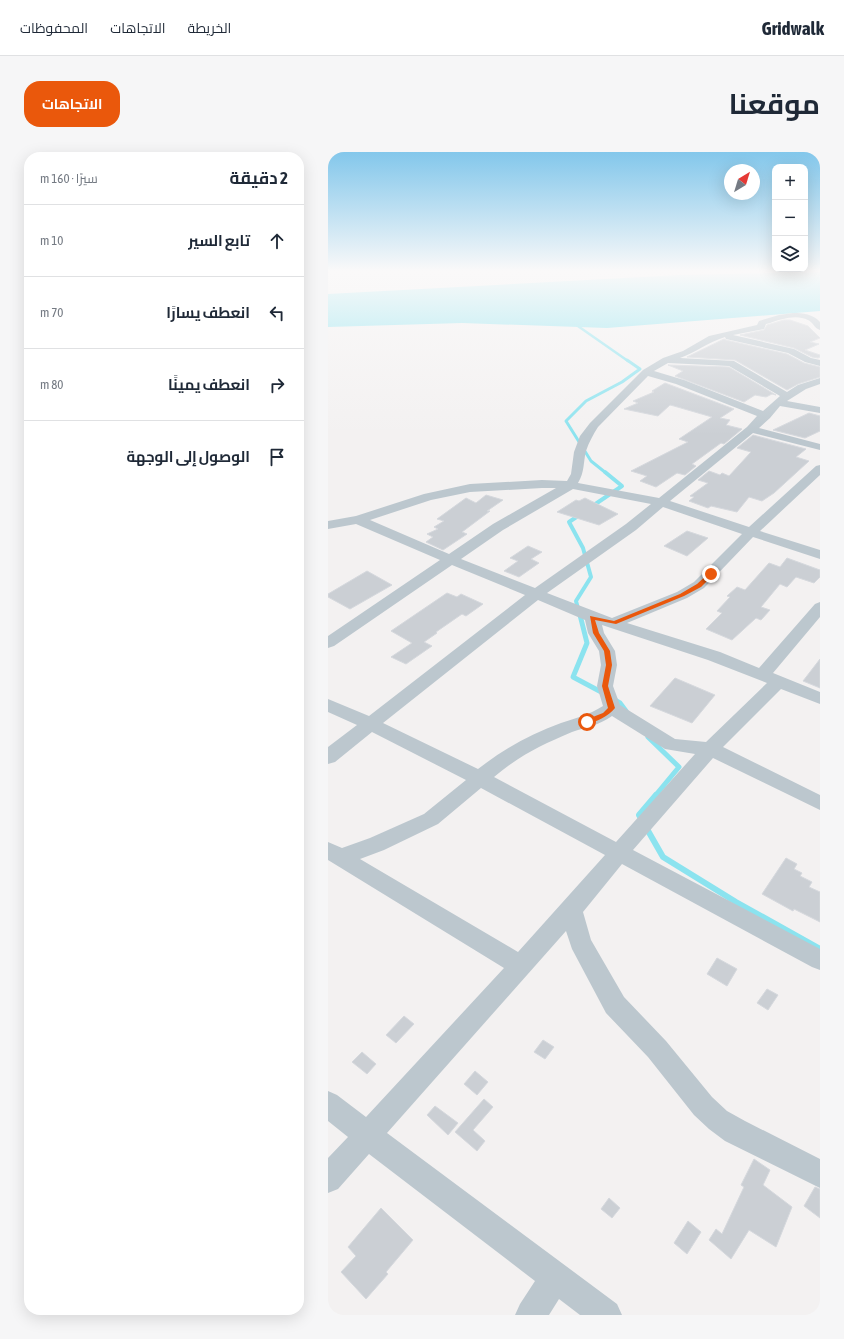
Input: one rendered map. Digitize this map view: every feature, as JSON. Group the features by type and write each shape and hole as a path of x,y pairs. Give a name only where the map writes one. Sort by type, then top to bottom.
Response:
{"street":[{"path":"328,643 498,527 571,485 577,474 580,452 586,436 594,425 646,372 666,360 686,353 712,338 738,331 758,329 761,326"},
{"path":"723,336 791,351 808,360 820,363"},
{"path":"666,360 731,363 763,381 782,399 820,410"},
{"path":"646,372 680,382 766,416"},
{"path":"328,757 535,595 631,527 659,502 751,429 782,399 802,387 820,381"},
{"path":"751,429 820,447"},
{"path":"614,623 682,595 699,585 750,533 820,469"},
{"path":"328,525 358,520 428,497 470,488 542,484 571,485 659,502 820,555"},
{"path":"358,520 535,595 592,617 714,656 820,698"},
{"path":"328,1180 571,910 650,816 710,749 770,678 820,607"},
{"path":"592,617 596,633 607,651 609,665 605,686 612,708 671,745 710,749 820,803"},
{"path":"328,706 371,724 481,779 820,960"},
{"path":"334,853 377,844 431,819 501,761 531,742 568,727 598,718 612,708"},
{"path":"334,853 521,966"},
{"path":"571,910 580,942 615,1005 657,1049 703,1106 718,1120 735,1131 820,1174"},
{"path":"328,1104 555,1278 606,1315"},
{"path":"531,1315 555,1278"}],"water":[{"path":"557,326 629,326 607,328"}],"building":[{"path":"766,326 808,326 820,338 810,342 819,344 805,350 820,355 820,357 812,357 794,348 740,335 764,330"},
{"path":"724,339 787,354 804,363 820,367 820,377 798,384 787,390 735,360 687,357"},
{"path":"668,365 729,367 776,395 772,394 766,397 755,395 744,402 675,376 683,371"},
{"path":"665,383 734,409 720,418 730,420 726,425 742,429 724,444 721,443 692,464 696,466 685,475 677,473 656,487 640,481 647,476 631,471 688,442 679,439 712,417 670,405 658,416 624,409 638,403 633,401 654,392 652,391"},
{"path":"809,413 820,416 820,431 805,438 773,430"},
{"path":"753,435 806,449 796,457 809,461 774,493 762,501 749,497 737,512 711,506 708,508 689,501 694,497 690,496 708,483 698,480 709,471 720,475 722,473 729,476 751,452 737,448"},
{"path":"486,495 503,500 462,532 467,534 443,550 426,542 433,537 427,534 438,529 434,527 444,521 437,519 466,498 476,503"},
{"path":"585,498 618,514 599,525 557,512 576,500 579,501"},
{"path":"687,531 708,538 687,556 664,546"},
{"path":"528,546 542,552 531,559 539,563 519,577 504,571 518,561 510,558"},
{"path":"787,558 820,570 820,577 814,583 796,577 787,587 780,584 761,607 770,610 761,620 756,618 732,640 706,629 722,613 717,611 730,597 727,596 737,587 745,590 769,563 780,567"},
{"path":"367,571 392,585 350,609 328,597 328,594"},
{"path":"447,593 457,597 461,594 483,604 466,616 462,614 436,632 437,633 424,642 432,646 406,664 391,657 412,643 391,631"},
{"path":"820,659 820,688 803,681"},
{"path":"675,678 715,695 692,723 650,706"},
{"path":"786,858 797,864 794,869 802,873 800,876 812,882 809,887 820,892 820,922 794,909 793,911 762,894"},
{"path":"717,958 737,969 727,986 707,974"},
{"path":"767,989 778,995 768,1010 757,1003"},
{"path":"404,1016 414,1024 396,1043 386,1035"},
{"path":"543,1040 554,1047 545,1059 534,1052"},
{"path":"362,1052 376,1064 367,1074 352,1062"},
{"path":"475,1071 488,1082 477,1095 464,1084"},
{"path":"484,1099 493,1107 473,1130 485,1141 477,1151 455,1132"},
{"path":"435,1106 458,1123 448,1135 427,1115"},
{"path":"754,1159 770,1170 763,1185 792,1207 776,1247 749,1230 731,1259 709,1240 716,1229 722,1234 744,1187 741,1185"},
{"path":"815,1187 820,1189 820,1218 804,1206"},
{"path":"609,1198 620,1208 612,1218 601,1209"},
{"path":"381,1208 413,1240 386,1272 388,1274 366,1299 341,1272 356,1256 348,1247"},
{"path":"688,1221 701,1232 687,1254 674,1243"}],"waterway":[{"path":"578,326 628,361"},
{"path":"606,473 591,461 566,421 586,401 622,382 640,369 627,360"},
{"path":"591,507 622,486 605,472"},
{"path":"580,616 576,601 591,577 583,548 569,522 581,514"},
{"path":"580,615 587,643 573,677 605,694"},
{"path":"613,699 620,703 626,711"},
{"path":"648,737 679,767 655,796"},
{"path":"656,795 639,815 663,857 736,902 820,949"}],"route":[{"path":"587,722 606,714 612,708 605,686 609,665 607,651 600,642 596,633 592,617 614,623 682,595 699,585 711,574"}]}
